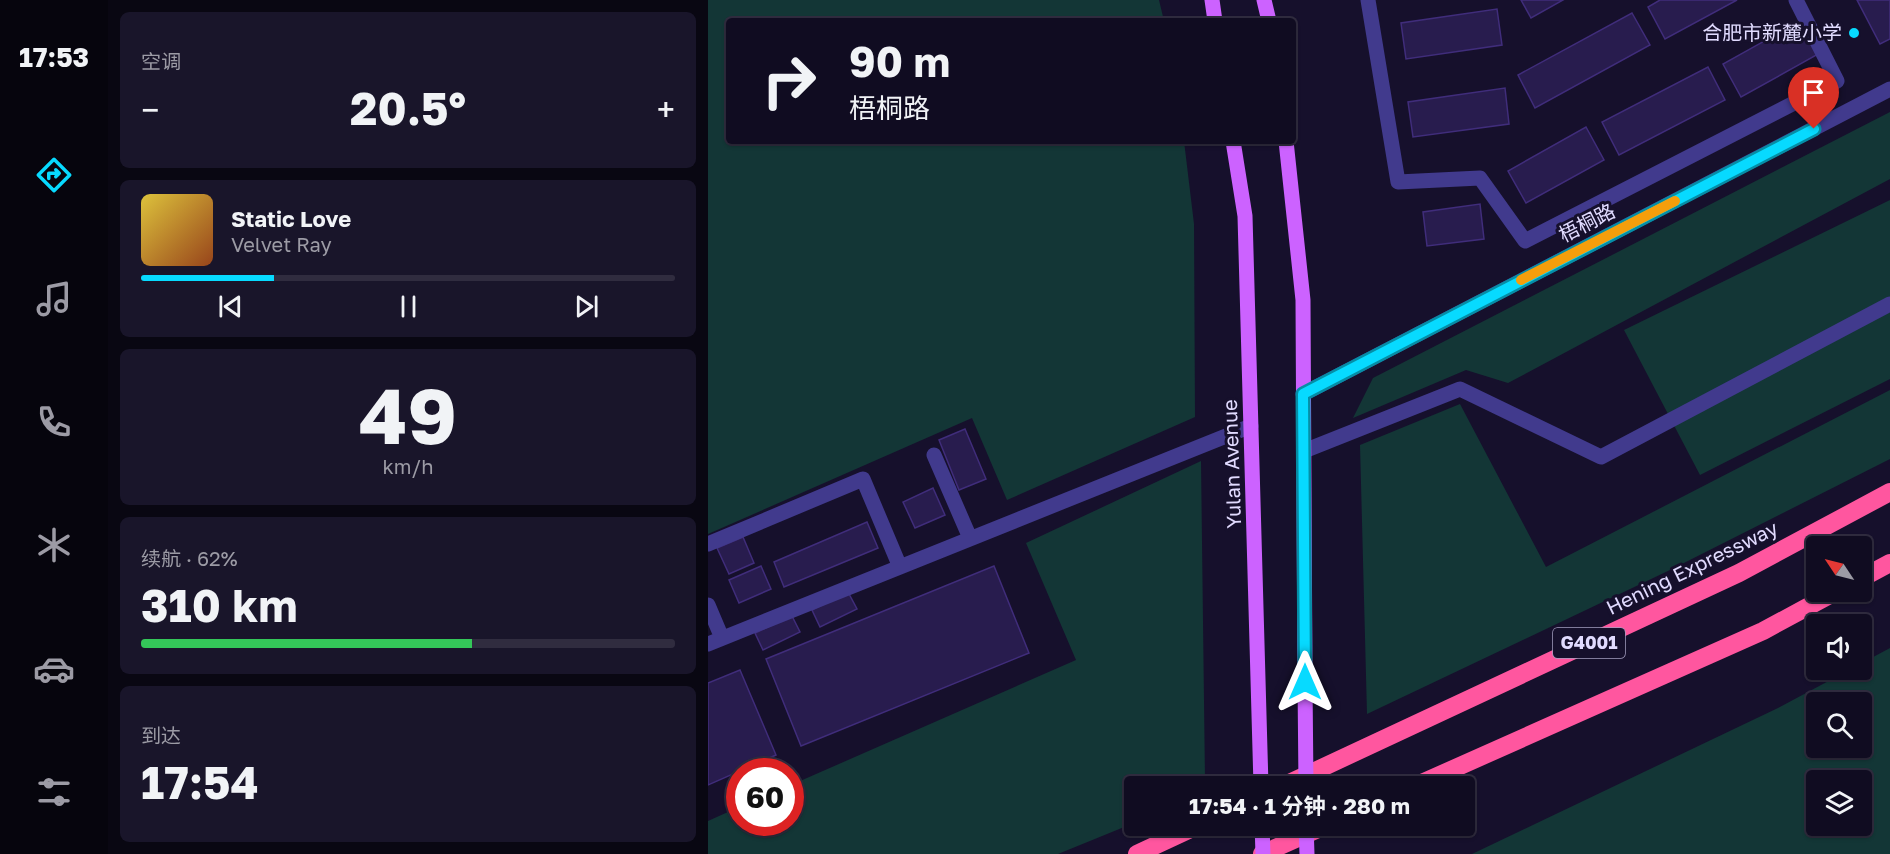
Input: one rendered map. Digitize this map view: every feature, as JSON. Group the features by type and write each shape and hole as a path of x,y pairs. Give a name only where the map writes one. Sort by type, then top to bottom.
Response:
{"highway":[{"name":"Hening Expressway","path":"1304,776 1739,573 1890,492"},
{"path":"1872,572 1890,562"},
{"path":"1437,776 1763,631 1817,602"},
{"path":"1137,854 1175,836"},
{"path":"1262,854 1302,836"}],"main road":[{"path":"1212,0 1215,18"},
{"path":"1264,0 1268,18"},
{"name":"Yulan Avenue","path":"1233,144 1245,216 1262,776"},
{"path":"1286,144 1303,300 1306,776"},
{"path":"1262,836 1262,854"},
{"path":"1306,836 1306,854"}],"street":[{"path":"1368,0 1398,182 1480,178 1525,241 1837,81 1796,0"},
{"name":"梧桐路","path":"1303,394 1890,89"},
{"path":"1304,451 1460,389 1600,457 1890,304"},
{"path":"708,605 715,641 1251,426"},
{"path":"934,455 970,538"},
{"path":"708,544 863,479 900,567"}],"green space":[{"path":"708,0 1159,0 1163,18 726,18 726,144 1184,144 1194,224 1195,417 1007,500 972,418 708,534"},
{"path":"1890,112 1890,179 1508,383 1466,370 1353,418 1373,378"},
{"path":"1890,200 1890,379 1700,475 1624,330"},
{"path":"1890,390 1890,459 1670,570 1367,714 1360,445 1460,404 1546,567"},
{"path":"1201,461 1205,776 1124,776 1124,827 1058,854 708,854 708,821 726,813 726,836 804,836 804,779 1076,660 1026,543"},
{"path":"1890,648 1890,854 1472,854 1806,693 1806,758 1872,758 1872,692 1808,692 1830,680 1872,680 1872,658"}],"building":[{"path":"1521,0 1563,0 1531,18"},
{"path":"1660,0 1737,0 1665,39 1648,7"},
{"path":"1857,0 1890,0 1890,39 1880,44"},
{"path":"1497,9 1502,45 1406,59 1401,23"},
{"path":"1632,13 1650,45 1535,108 1518,75"},
{"path":"1802,20 1820,53 1741,97 1723,64"},
{"path":"1708,67 1725,100 1619,155 1602,122"},
{"path":"1505,88 1509,124 1413,137 1408,102"},
{"path":"1586,127 1604,160 1526,203 1508,171"},
{"path":"1480,204 1484,239 1427,246 1423,212"},
{"path":"965,429 986,479 959,490 939,440"},
{"path":"933,488 945,515 915,528 903,502"},
{"path":"867,522 878,548 784,587 774,562"},
{"path":"743,537 754,563 729,574 717,548"},
{"path":"761,566 771,589 739,603 729,580"},
{"path":"994,566 1029,653 801,746 766,659"},
{"path":"848,592 857,609 820,627 812,610"},
{"path":"792,616 800,632 763,650 755,633"},
{"path":"740,670 776,755 769,758 726,758 726,777 708,785 708,683"}],"slow traffic":[{"path":"1521,280 1675,201"}],"place":[{"name":"合肥市新麓小学","path":"1854,33"}],"route":[{"path":"1305,682 1303,394 1814,129"}]}
